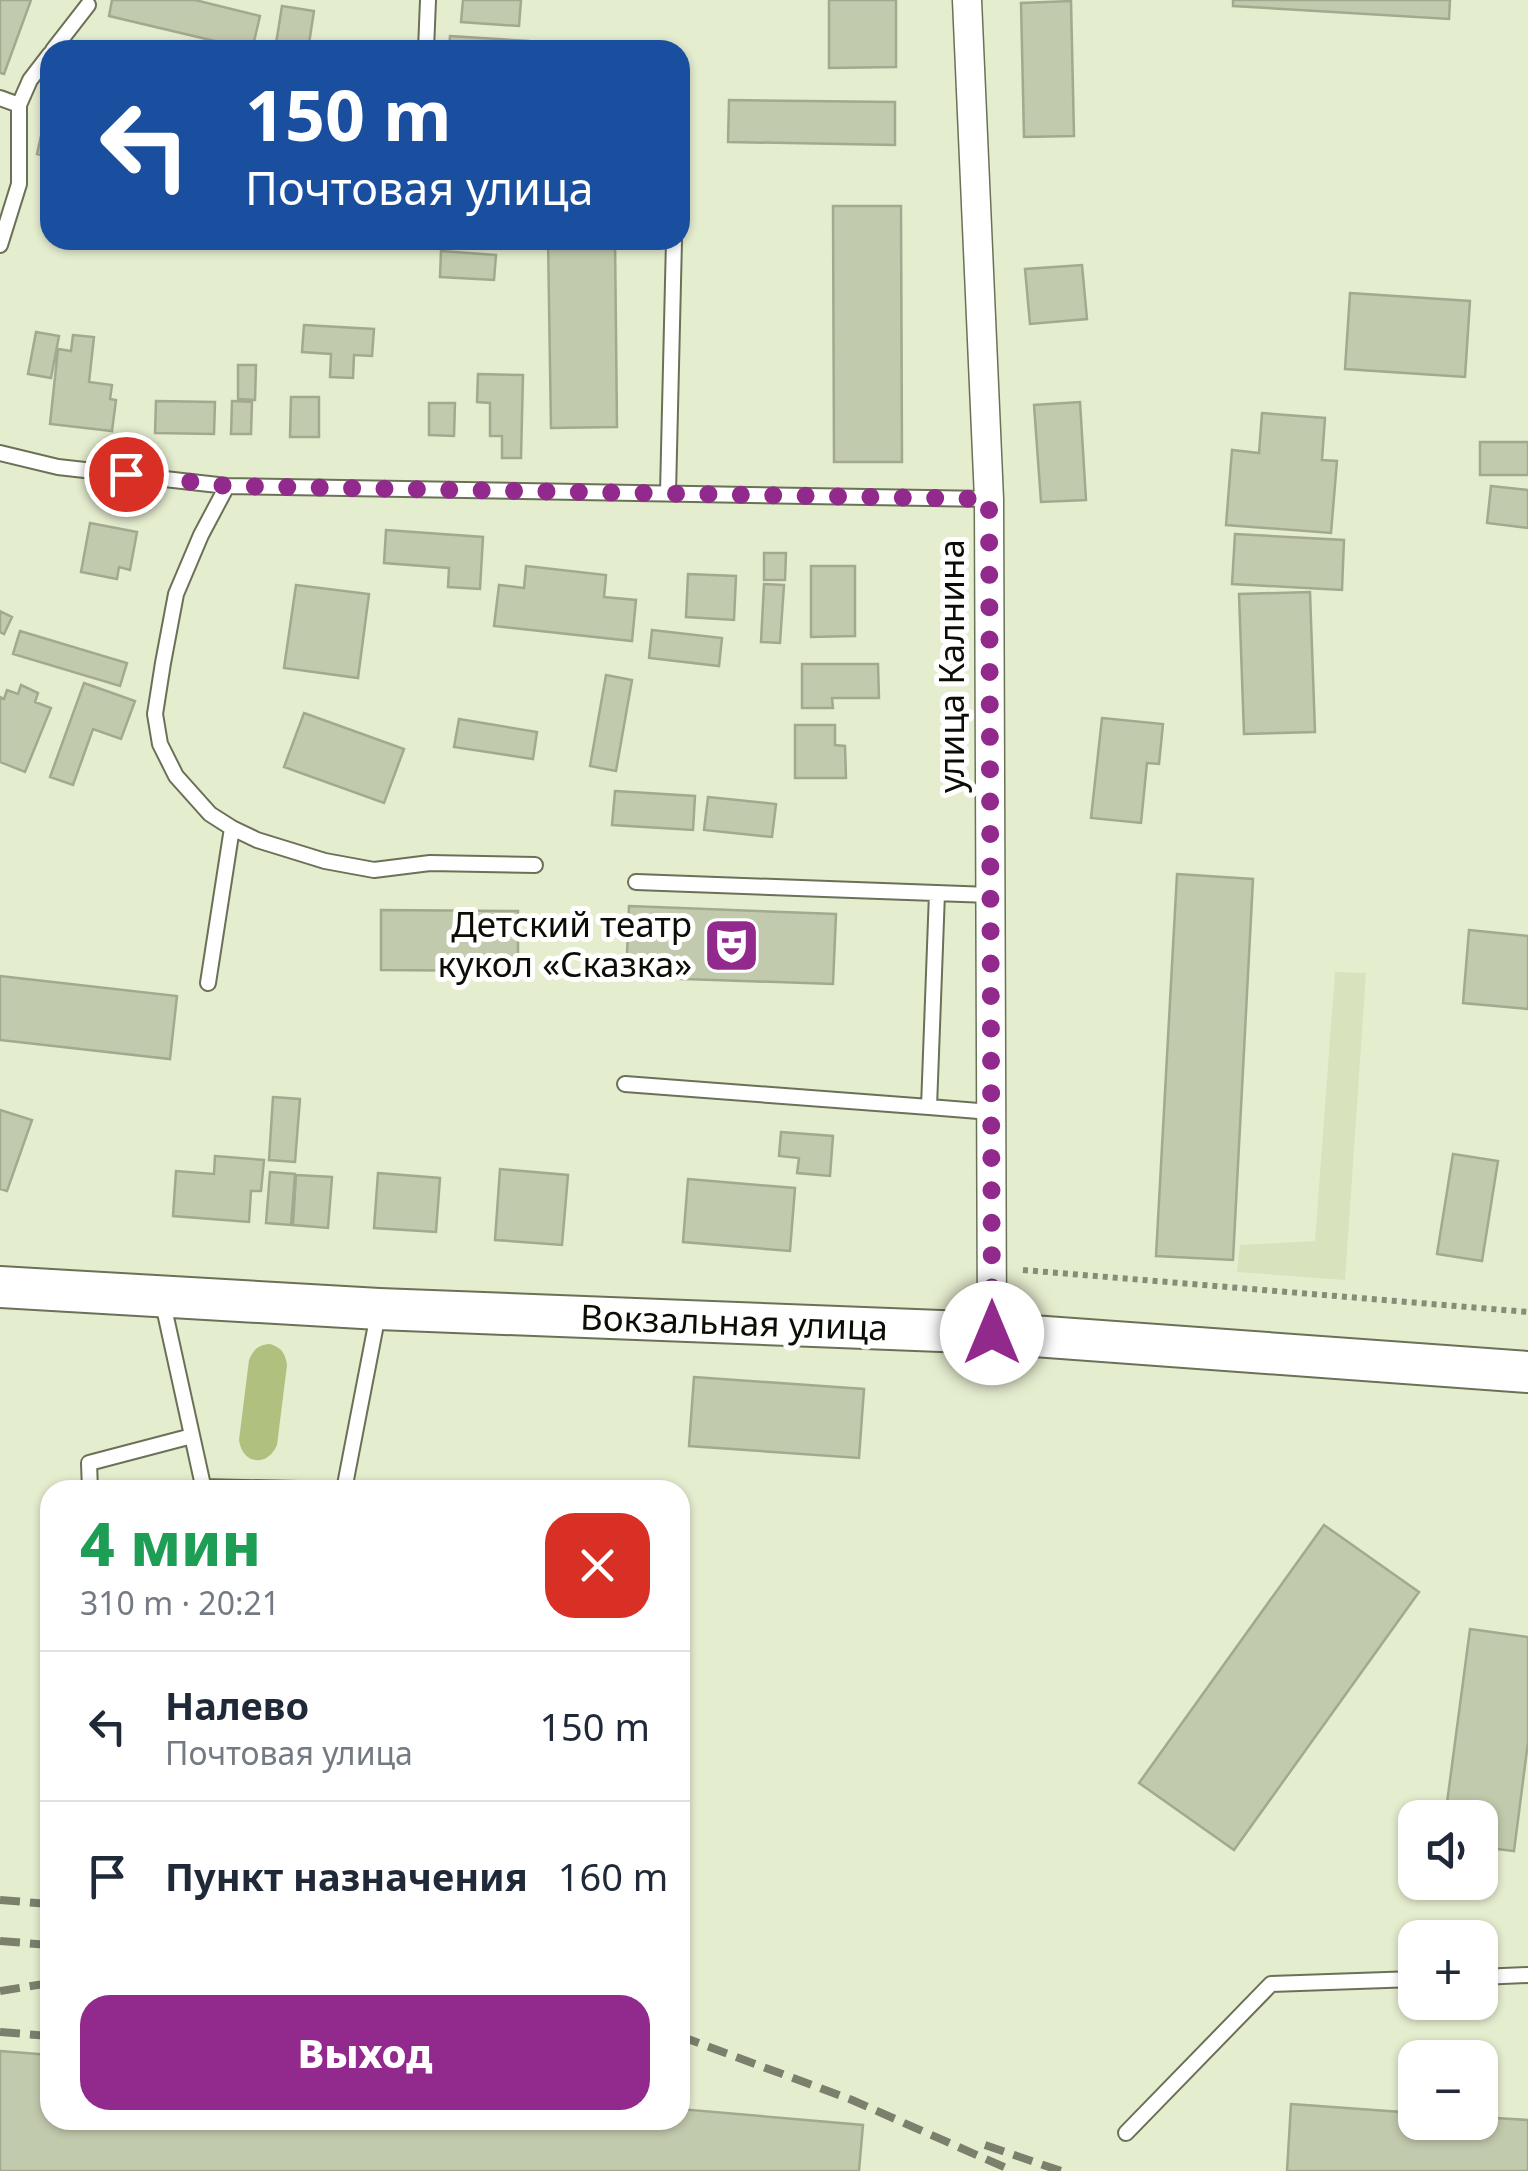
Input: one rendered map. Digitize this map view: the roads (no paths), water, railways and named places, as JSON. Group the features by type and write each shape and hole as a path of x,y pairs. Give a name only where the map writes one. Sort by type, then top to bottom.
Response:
{"main road":[{"name":"Вокзальная улица","path":"0,1287 379,1309 992,1333 1528,1372"}],"street":[{"name":"улица Калнина","path":"967,0 989,499 992,1333"}],"lane":[{"path":"426,40 428,0"},
{"path":"61,40 88,5"},
{"path":"0,245 19,184 19,105 40,67"},
{"path":"0,98 19,105"},
{"path":"668,494 674,250"},
{"path":"0,453 58,467 227,486 989,499"},
{"path":"227,486 200,535 176,594 155,714 160,744 176,776 210,814 232,828 324,862 374,870 430,863 536,865"},
{"path":"208,984 232,828"},
{"path":"636,882 990,895"},
{"path":"930,1107 938,893"},
{"path":"625,1084 991,1112"},
{"path":"162,1298 202,1480"},
{"path":"346,1480 379,1309"},
{"path":"90,1480 89,1463 192,1436"},
{"path":"1498,1976 1528,1975"},
{"path":"1126,2132 1271,1984 1398,1980"}],"railway":[{"path":"0,1900 40,1903"},
{"path":"0,1941 40,1944"},
{"path":"0,1991 40,1985"},
{"path":"0,2032 40,2035"},
{"path":"690,2040 852,2100 1013,2171"},
{"path":"985,2145 1061,2171"}],"place":[{"name":"Детский театр кукол «Сказка»","path":"731,945"}]}
